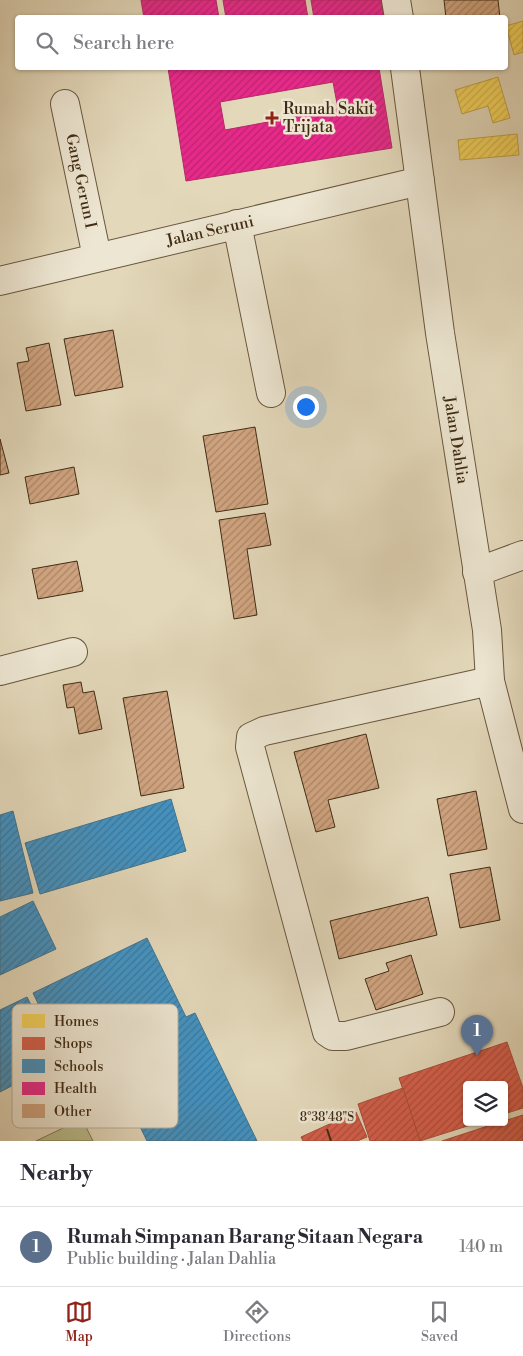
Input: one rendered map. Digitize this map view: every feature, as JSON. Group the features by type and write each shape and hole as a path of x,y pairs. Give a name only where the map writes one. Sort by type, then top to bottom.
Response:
{"street":[{"path":"396,0 398,15"},
{"name":"Jalan Dahlia","path":"405,70 440,333 487,630 490,681 523,809"},
{"name":"Gang Gerun I","path":"65,104 97,257"},
{"name":"Jalan Seruni","path":"0,281 420,181"},
{"path":"237,224 271,393"},
{"path":"477,572 523,555"},
{"path":"0,671 73,652"},
{"path":"440,1012 346,1036 333,1036 327,1032 250,747 251,737 264,731 490,681"}],"green space":[{"path":"63,1128 86,1128 93,1141 36,1141"}],"building: Homes":[{"path":"523,21 523,52 514,55 508,33 508,25"},
{"path":"498,77 510,118 493,123 488,106 462,114 455,90"},
{"path":"517,134 519,155 460,160 458,140"}],"building: Shops":[{"path":"507,1042 523,1088 523,1108 508,1113 508,1081 463,1081 463,1126 467,1126 420,1141 399,1078"},
{"path":"403,1088 420,1141 370,1141 358,1104"},
{"path":"356,1112 367,1137 357,1141 303,1141 301,1137"},
{"path":"523,1115 523,1141 442,1141 488,1126 508,1126 508,1120"}],"building: Schools":[{"path":"171,799 186,851 40,894 25,843"},
{"path":"13,811 33,893 0,901 0,815"},
{"path":"33,901 56,949 0,975 0,917"},
{"path":"147,938 186,1017 195,1013 257,1141 147,1141 141,1128 178,1128 178,1004 38,1004 33,993"},
{"path":"27,997 31,1004 12,1004"},
{"path":"12,1004 12,1086 0,1092 0,1010"}],"building: Health":[{"path":"141,0 216,0 218,15 144,15"},
{"path":"223,0 305,0 308,15 226,15"},
{"path":"311,0 381,0 384,15 314,15"},
{"path":"168,70 379,70 392,148 186,181","holes":["333,82 338,109 225,130 220,102"]}],"building: Other":[{"path":"444,0 498,0 500,15 446,15"},
{"path":"113,330 123,387 75,396 64,339"},
{"path":"49,343 61,405 26,411 17,363 29,361 26,348"},
{"path":"255,427 268,504 216,512 203,436"},
{"path":"0,439 9,473 0,475"},
{"path":"74,467 79,494 30,504 25,477"},
{"path":"265,513 271,545 247,549 257,615 234,619 219,520"},
{"path":"77,561 83,591 38,599 32,569"},
{"path":"81,682 83,693 94,691 102,729 79,734 74,707 67,708 63,685"},
{"path":"167,691 184,788 141,796 123,698"},
{"path":"366,734 379,788 328,800 335,827 316,832 294,752"},
{"path":"476,791 487,849 448,856 437,799"},
{"path":"490,867 500,920 460,928 450,874"},
{"path":"428,897 437,935 339,959 330,921"},
{"path":"411,955 423,994 376,1010 365,979 389,971 386,963"}],"place":[{"name":"Rumah Sakit Trijata","path":"272,118"},
{"name":"Rumah Simpanan Barang Sitaan Negara","path":"477,1056"}]}
